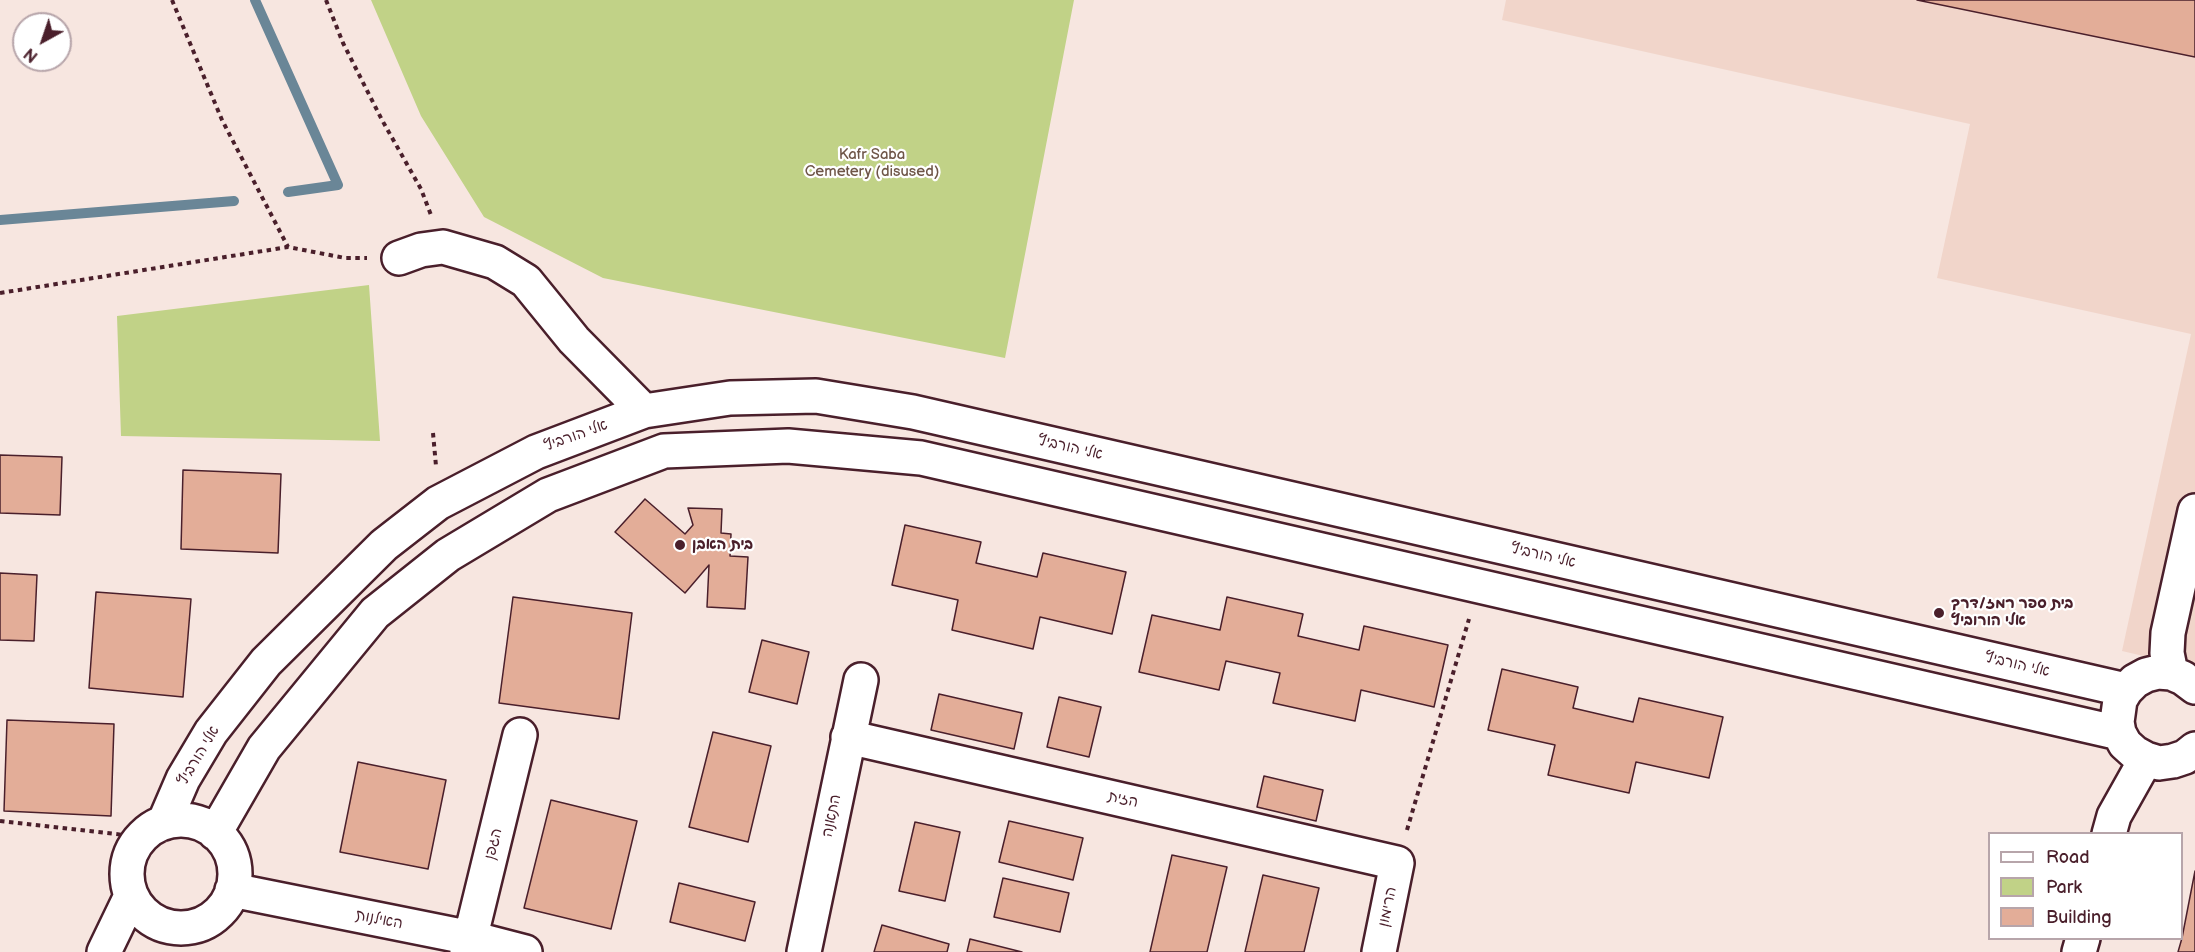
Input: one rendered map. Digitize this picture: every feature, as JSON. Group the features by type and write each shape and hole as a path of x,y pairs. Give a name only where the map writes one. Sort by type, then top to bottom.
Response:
{"street":[{"path":"399,258 443,246 495,262 526,281 574,340 645,411"},
{"name":"אלי הורביץ","path":"153,830 211,732 260,671 384,545 438,503 536,452 645,411 730,398 816,396 913,412 2126,690"},
{"path":"215,833 264,748 375,613 448,555 548,495 664,451 788,446 921,458 2120,733"},
{"path":"2183,680 2168,653 2168,633 2195,511"},
{"path":"2183,680 2158,672 2135,681 2126,690 2117,710 2120,733 2125,744 2134,753 2159,763 2185,757 2195,749"},
{"name":"התאנה","path":"804,952 861,680"},
{"name":"הגפן","path":"469,945 520,735"},
{"name":"הזית","path":"848,737 1397,863"},
{"path":"2110,832 2114,816 2146,759"},
{"path":"182,820 200,824 215,833 226,845 233,859 235,875 226,905 202,925 186,928 164,940 154,921 140,911 130,896 126,878 128,861 136,844 153,830 182,820"},
{"name":"הרימון","path":"1379,952 1397,863"},
{"name":"האילנות","path":"232,890 469,945 525,952"},
{"path":"104,952 130,896"}],"path":[{"path":"172,0 222,120 288,247"},
{"path":"326,0 343,43 382,120 422,189 443,246"},
{"path":"0,294 288,247 345,258 399,258"},
{"path":"1397,863 1479,586"},
{"path":"0,821 153,830"}],"shaded area":[{"path":"1506,0 2195,0 2195,668 2122,651 2191,334 1937,278 1970,124 1502,20"}],"green space":[{"name":"Kafr Saba Cemetery (disused)","path":"371,0 1074,0 1005,358 603,278 484,217 421,116"},
{"path":"369,285 380,441 121,436 117,316"}],"building":[{"path":"1917,0 2195,0 2195,57"},
{"path":"0,455 62,457 60,515 0,513"},
{"path":"183,470 281,474 278,553 181,549"},
{"name":"בית האבן","path":"645,499 685,534 693,525 688,508 722,509 721,533 731,534 730,556 748,557 745,609 707,607 709,565 685,593 615,532"},
{"path":"905,525 981,542 976,563 1037,577 1043,553 1126,572 1112,634 1040,617 1033,649 952,630 958,600 892,585"},
{"path":"0,573 37,575 34,641 0,640"},
{"path":"96,592 191,599 183,697 89,688"},
{"path":"513,597 632,613 619,719 499,703"},
{"path":"1227,597 1303,614 1298,636 1359,650 1364,626 1448,645 1434,707 1361,690 1355,721 1273,703 1280,673 1226,661 1219,690 1139,672 1152,615 1220,630"},
{"path":"762,640 809,652 797,704 749,692"},
{"path":"1502,669 1578,687 1573,708 1633,722 1639,698 1723,717 1709,778 1636,762 1629,793 1548,775 1555,745 1488,730"},
{"path":"939,694 1022,713 1014,749 931,730"},
{"path":"1059,697 1101,707 1089,757 1047,747"},
{"path":"7,720 114,724 111,816 4,811"},
{"path":"713,732 771,746 748,842 689,827"},
{"path":"358,762 446,780 428,869 340,852"},
{"path":"1264,776 1323,790 1316,821 1257,807"},
{"path":"551,800 637,821 611,929 524,908"},
{"path":"1009,821 1083,838 1073,880 999,862"},
{"path":"915,822 960,832 945,901 899,891"},
{"path":"1172,855 1227,867 1207,952 1150,952"},
{"path":"2195,871 2195,952 2178,952 2183,940"},
{"path":"1263,875 1319,888 1304,952 1245,952"},
{"path":"1003,878 1069,893 1060,932 994,917"},
{"path":"679,883 755,902 745,941 670,922"},
{"path":"882,925 949,944 947,952 874,952"},
{"path":"970,939 1022,952 967,952"}],"waterway":[{"path":"255,0 338,185 288,192"},
{"path":"0,220 234,201"}],"place":[{"name":"בית האבן","path":"680,545"},
{"name":"בית ספר רמז/דרך אלי הורוביץ","path":"1939,613"}]}
